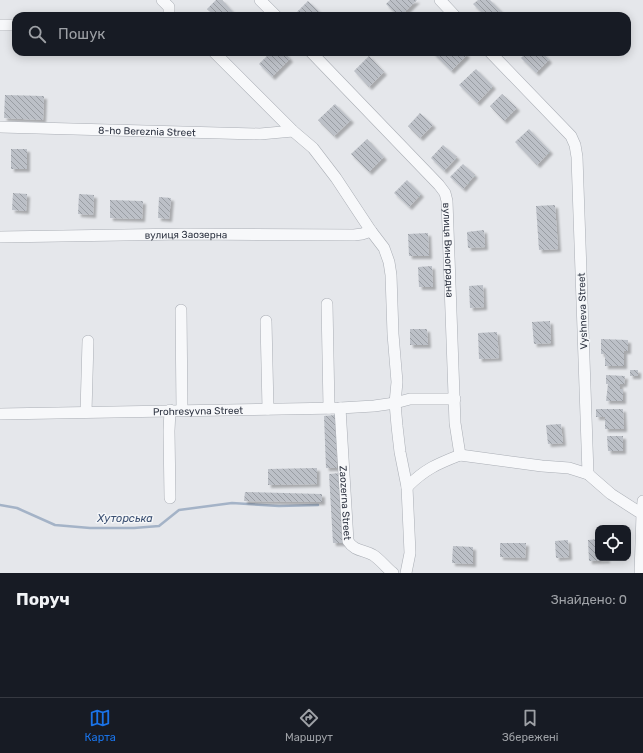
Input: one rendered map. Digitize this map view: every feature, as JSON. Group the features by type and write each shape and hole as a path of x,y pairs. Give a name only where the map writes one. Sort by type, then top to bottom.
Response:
{"street":[{"path":"260,0 272,12"},
{"path":"440,0 451,12"},
{"path":"0,25 12,25"},
{"path":"218,56 293,131 313,148 336,178 384,248 389,262 391,275 393,334 397,382 395,404 400,452 407,487 410,553 406,573"},
{"name":"вулиця Виноградна","path":"315,56 440,185 448,201 456,423 460,455"},
{"name":"Vyshneva Street","path":"494,56 571,136 575,146 577,157 588,474"},
{"name":"8-ho Bereznia Street","path":"0,127 260,134 293,131"},
{"name":"вулиця Заозерна","path":"0,237 185,234 354,235 371,231"},
{"path":"327,304 335,408"},
{"path":"181,310 182,410"},
{"path":"266,321 268,409"},
{"path":"86,412 88,342"},
{"name":"Prohresyvna Street","path":"0,414 335,408 395,404 410,399 456,399"},
{"name":"Zaozerna Street","path":"335,408 348,541 356,550 372,555 393,573"},
{"path":"170,410 170,498"},
{"path":"407,487 419,476 434,466 460,455 542,466 569,468 588,474 611,494 642,514"},
{"path":"640,573 643,501"}],"building":[{"path":"216,0 222,0 233,12 210,12 207,9"},
{"path":"390,0 417,0 405,12 394,12 386,4"},
{"path":"478,0 490,0 501,11 481,12 473,4"},
{"path":"308,1 320,12 297,12"},
{"path":"267,56 287,56 290,59 272,77 259,64"},
{"path":"369,56 384,72 369,87 354,71"},
{"path":"436,56 466,56 451,71"},
{"path":"523,56 546,56 549,60 536,73 521,58"},
{"path":"476,69 493,86 477,103 459,85"},
{"path":"502,94 517,108 504,121 490,106"},
{"path":"5,95 44,96 43,120 4,118"},
{"path":"335,104 351,120 334,136 318,120"},
{"path":"420,113 433,125 420,138 408,126"},
{"path":"529,129 550,151 537,165 515,142"},
{"path":"367,139 384,157 369,172 351,154"},
{"path":"443,145 457,157 444,171 431,158"},
{"path":"11,149 27,149 27,169 11,169"},
{"path":"463,164 475,175 463,189 450,177"},
{"path":"407,180 421,194 409,207 394,193"},
{"path":"13,193 27,194 26,211 12,210"},
{"path":"79,194 94,195 93,215 78,214"},
{"path":"159,197 171,198 169,219 158,218"},
{"path":"110,200 143,201 142,219 110,218"},
{"path":"555,205 558,249 539,250 536,206"},
{"path":"484,230 485,247 468,248 467,232"},
{"path":"428,233 429,256 409,256 408,234"},
{"path":"432,266 433,287 419,287 418,267"},
{"path":"483,285 484,307 470,308 469,286"},
{"path":"550,321 551,343 534,344 532,322"},
{"path":"410,329 427,329 428,345 410,345"},
{"path":"497,332 499,358 479,359 478,333"},
{"path":"601,339 628,340 628,351 624,351 624,366 605,366 605,354 601,354"},
{"path":"630,370 638,370 638,376 630,376"},
{"path":"606,375 625,376 624,384 620,384 620,389 623,389 623,401 606,401 608,384 606,384"},
{"path":"596,409 623,409 624,429 605,429 605,417 596,417"},
{"path":"335,415 337,468 326,468 324,416"},
{"path":"561,424 563,443 548,444 546,425"},
{"path":"607,436 623,436 623,451 608,451"},
{"path":"317,468 317,484 268,485 268,469"},
{"path":"340,473 344,543 333,543 329,474"},
{"path":"245,492 322,494 322,502 244,501"},
{"path":"595,539 595,561 589,561 588,540"},
{"path":"568,540 569,557 556,558 555,541"},
{"path":"500,543 526,543 525,558 500,557"},
{"path":"453,546 473,547 473,564 452,563"}],"waterway":[{"name":"Хуторська","path":"0,505 17,508 55,525 90,528 134,528 159,526 179,510 232,503 279,506 318,505"}]}
